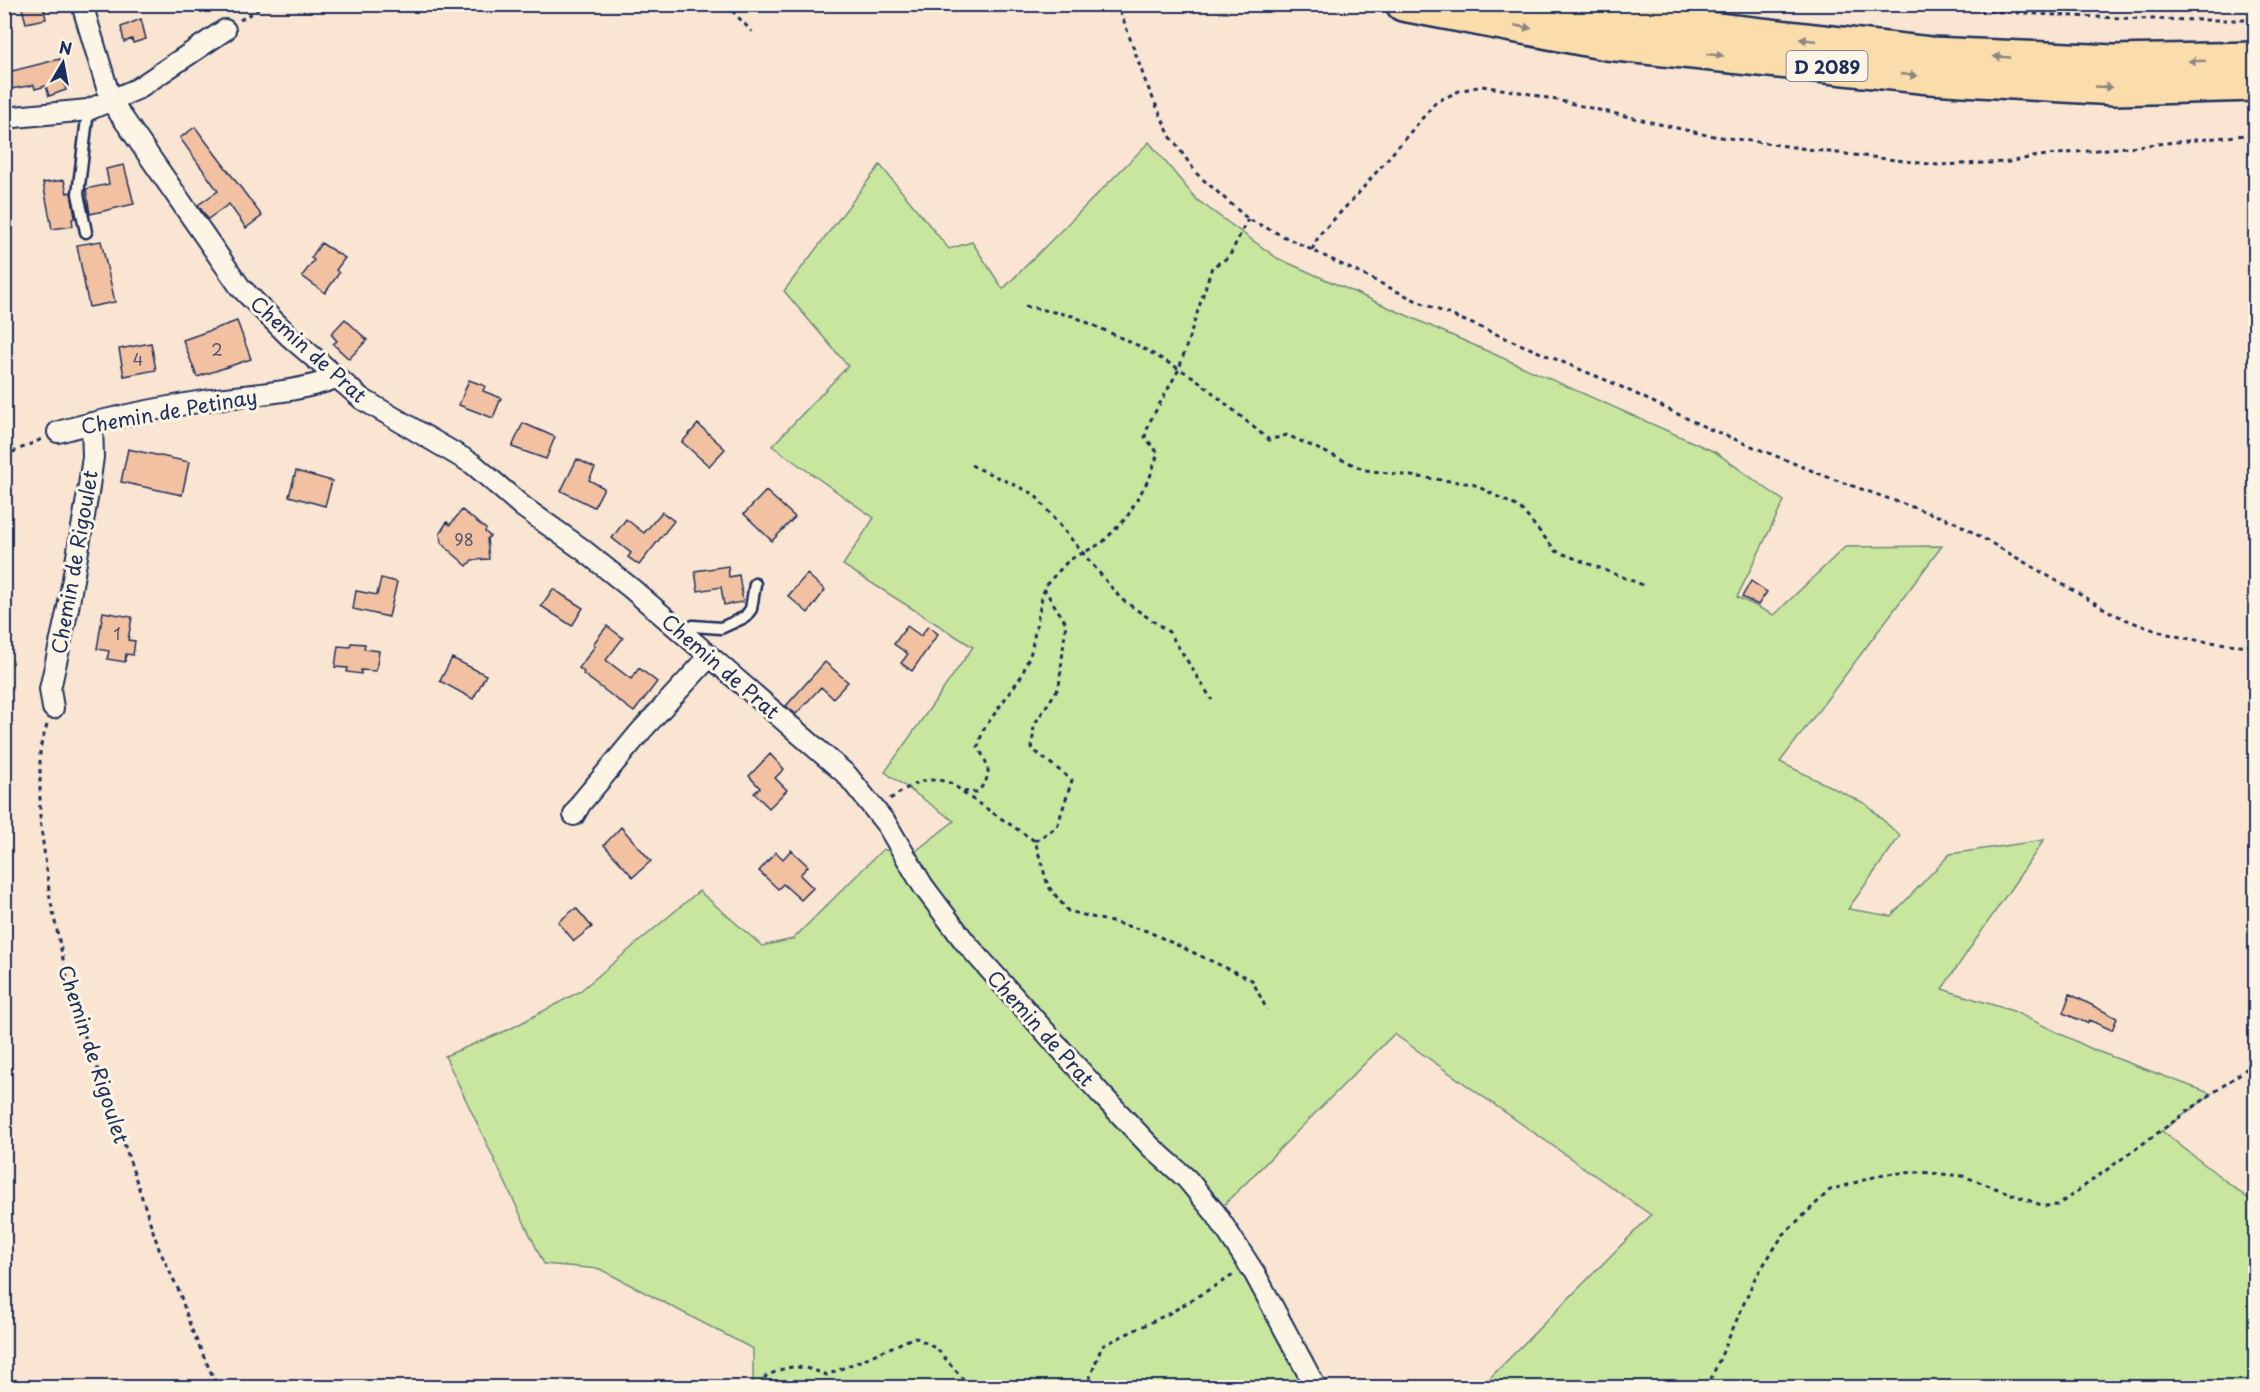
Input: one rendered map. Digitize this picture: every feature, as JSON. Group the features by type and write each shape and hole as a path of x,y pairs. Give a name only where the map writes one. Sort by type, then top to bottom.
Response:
{"highway":[{"name":"D 2089","path":"1403,4 1607,43 1930,77 2115,88 2256,84"},
{"name":"D 2089","path":"1538,4 1610,18 1930,54 2114,62 2256,59"}],"street":[{"name":"Chemin de Prat","path":"82,4 111,101 240,287 290,338 362,399 473,464 523,507 582,549 623,582 847,775 887,825 923,886 965,942 1100,1093 1151,1147 1187,1179 1216,1214 1280,1318 1316,1388"},
{"path":"4,118 88,110 111,101 137,89 225,30"},
{"name":"Chemin de Petinay","path":"58,432 209,400 316,386 336,378"},
{"name":"Chemin de Rigoulet","path":"53,708 50,689 68,608 93,457 92,423"},
{"path":"574,815 580,803 641,731 710,657"}],"lane":[{"path":"86,232 78,194 88,110"},
{"path":"682,633 693,626 721,628 730,626 744,618 751,609 755,585"}],"path":[{"path":"225,30 267,4"},
{"path":"726,4 752,32"},
{"path":"1114,4 1122,16 1146,83 1170,136 1197,174 1248,219 1415,300 1615,384 1707,428 1830,478 1955,522 2112,614 2136,625 2184,640 2256,646"},
{"path":"1899,4 2004,13 2256,20"},
{"path":"1312,250 1319,235 1357,195 1436,102 1458,91 1482,86 1526,93 1707,135 1938,165 2009,162 2038,156 2256,134"},
{"path":"963,793 977,792 986,783 989,765 978,747 983,730 1022,675 1031,652 1044,587 1069,560 1102,543 1126,517 1150,477 1158,453 1144,437 1149,423 1179,369 1212,267 1229,257 1248,219"},
{"path":"1025,306 1073,316 1139,346 1195,378 1269,440 1287,435 1365,470 1473,484 1520,508 1556,551 1643,585"},
{"name":"Chemin de Petinay","path":"4,456 58,432"},
{"path":"971,465 1035,494 1121,599 1169,632 1212,700"},
{"path":"1035,841 1057,827 1072,780 1032,749 1034,725 1059,687 1066,623 1044,587"},
{"name":"Chemin de Rigoulet","path":"53,708 40,748 40,819 50,898 69,987 88,1046 105,1086 159,1249 179,1291 191,1328 218,1388"},
{"path":"874,810 919,780 947,782 1035,841 1048,886 1068,910 1147,931 1252,980 1267,1010"},
{"path":"1707,1388 1755,1278 1783,1235 1830,1190 1884,1174 1920,1172 1963,1176 2044,1206 2058,1205 2256,1062"},
{"path":"1086,1388 1102,1346 1170,1313 1249,1265"},
{"path":"765,1388 765,1377 781,1368 798,1366 827,1375 915,1336 937,1349 971,1388"},
{"path":"2248,1378 2256,1379"}],"green space":[{"path":"1149,142 1196,199 1277,258 1715,452 1784,501 1737,597 1774,615 1845,547 1942,546 1780,762 1866,804 1900,836 1848,909 1891,916 1950,854 2044,840 1942,989 2013,1011 2094,1050 2212,1094 2162,1131 2255,1204 2255,1387 1481,1387 1651,1215 1394,1034 1216,1213 1316,1387 753,1387 753,1349 600,1269 544,1264 445,1056 510,1029 579,992 699,891 762,946 793,939 883,849 907,858 954,821 885,772 973,647 843,565 874,518 772,446 848,366 784,291 880,165 949,249 972,242 1003,289"}],"building":[{"path":"21,4 43,4 46,19 26,23"},
{"path":"141,19 146,39 133,43 132,39 124,42 121,27"},
{"path":"60,59 66,90 49,96 46,86 35,89 34,85 4,90 4,73"},
{"path":"195,127 262,216 246,228 229,204 208,219 198,205 218,191 180,138"},
{"path":"124,165 134,204 90,214 86,189 109,184 106,169"},
{"path":"64,180 67,193 71,192 75,218 72,219 73,226 52,229 43,183"},
{"path":"101,241 115,302 89,307 77,245"},
{"path":"321,243 345,258 336,270 339,273 325,293 302,276 314,260 311,258"},
{"path":"345,319 367,340 349,359 333,344 337,341 331,334"},
{"path":"237,321 251,359 197,377 183,340"},
{"path":"151,343 156,370 124,376 119,349"},
{"path":"469,380 485,386 483,391 501,398 493,418 459,405"},
{"path":"523,423 555,437 546,459 512,447"},
{"path":"698,424 725,449 709,466 682,442"},
{"path":"128,449 189,462 182,495 121,482"},
{"path":"577,459 595,468 589,480 604,488 594,507 561,491"},
{"path":"296,471 332,481 325,506 289,496"},
{"path":"766,491 795,517 772,541 744,514"},
{"path":"462,510 486,529 485,532 490,536 487,539 489,559 472,560 467,566 441,543 440,533 447,522 450,525"},
{"path":"662,512 674,521 639,565 628,557 631,553 612,538 626,519 644,533"},
{"path":"728,566 729,577 739,575 743,602 724,605 721,587 698,591 695,571"},
{"path":"807,574 825,590 808,613 788,596"},
{"path":"381,578 397,582 389,617 353,609 356,591 377,595"},
{"path":"1751,581 1767,592 1758,605 1742,597"},
{"path":"553,589 583,608 572,626 541,606"},
{"path":"103,612 132,617 128,640 135,641 133,655 126,654 125,662 107,659 109,651 97,649"},
{"path":"607,626 623,638 606,660 631,679 639,668 657,682 634,712 583,674 584,672 579,668"},
{"path":"907,626 921,636 928,626 938,634 912,671 901,663 908,654 894,644"},
{"path":"351,643 365,644 364,649 379,651 376,671 361,670 361,674 347,672 348,668 335,667 338,646 350,647"},
{"path":"452,658 486,675 473,699 440,681"},
{"path":"825,662 848,682 833,698 821,687 796,714 786,706"},
{"path":"770,754 784,769 775,778 787,790 769,808 754,793 760,788 749,776"},
{"path":"621,827 651,861 633,877 604,845"},
{"path":"791,850 808,866 800,875 813,888 801,900 783,884 778,889 759,871 776,852 783,859"},
{"path":"576,908 592,927 574,941 558,922"},
{"path":"2070,994 2117,1018 2112,1030 2089,1020 2087,1023 2063,1013"}]}
